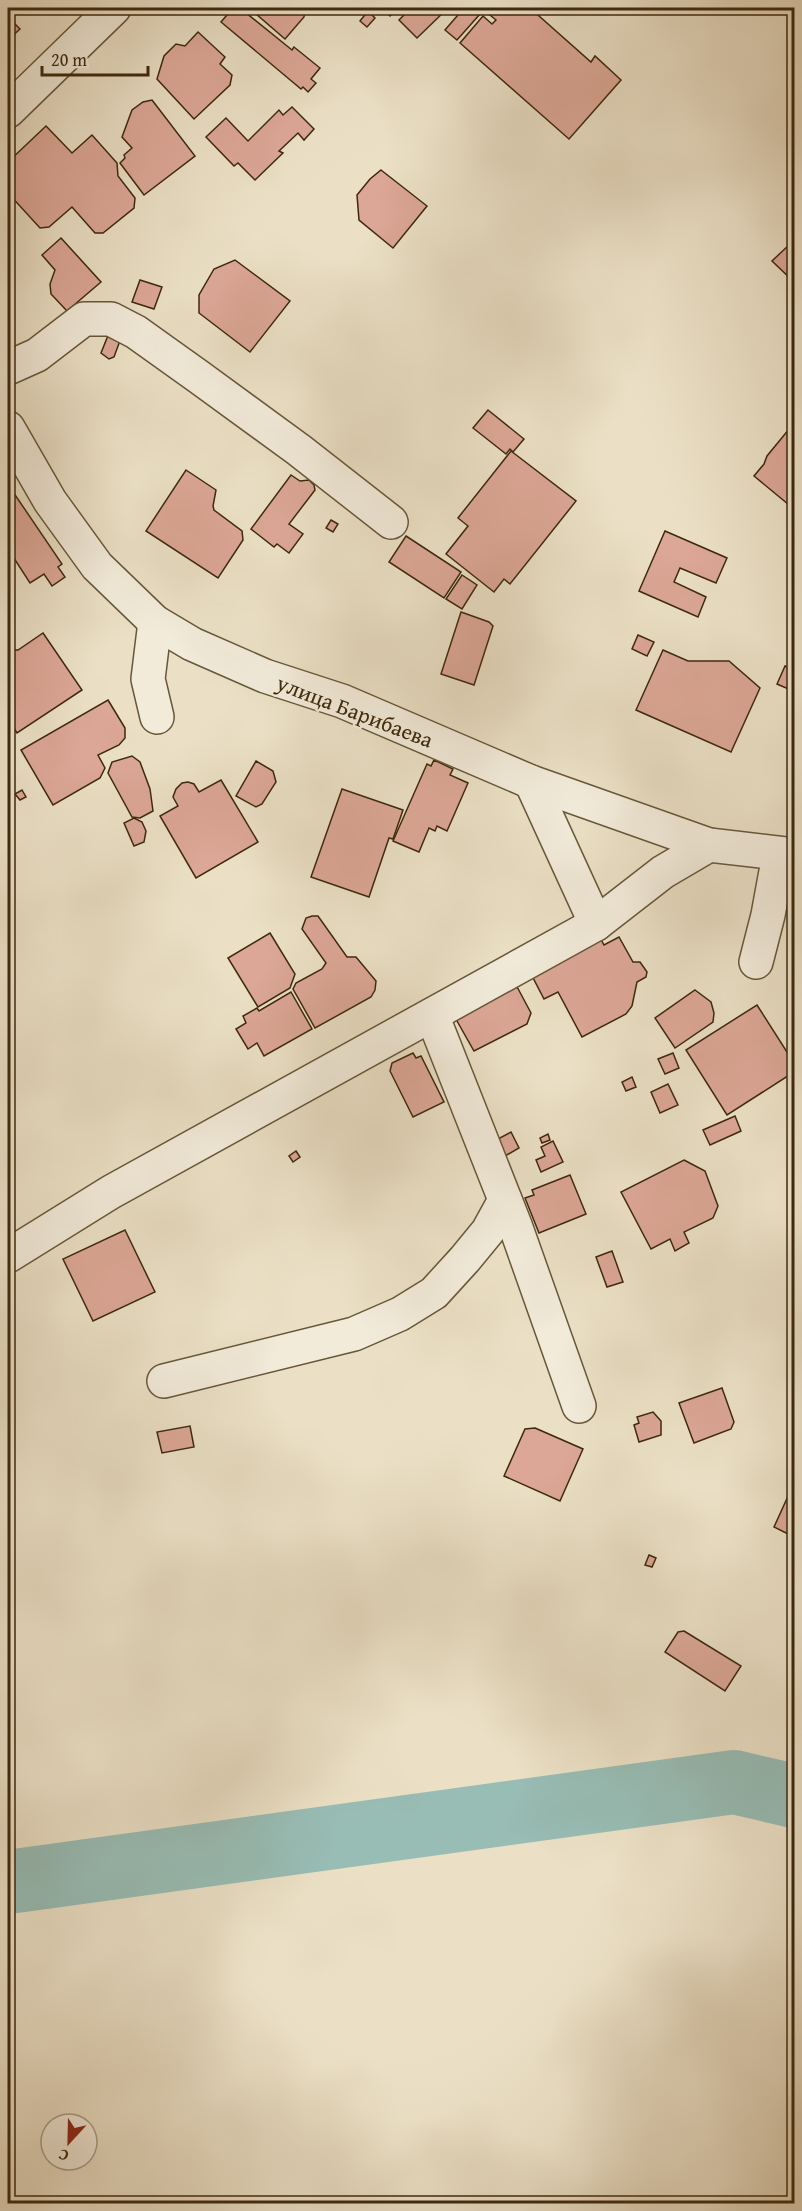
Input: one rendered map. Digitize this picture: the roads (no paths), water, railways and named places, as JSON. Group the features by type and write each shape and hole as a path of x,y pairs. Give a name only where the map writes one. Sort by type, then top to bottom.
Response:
{"street":[{"path":"8,111 114,8"},
{"path":"8,368 37,355 84,319 111,319 136,332 199,377 299,450 391,522"},
{"name":"улица Барибаева","path":"8,428 50,501 97,566 155,622 192,644 265,676 342,701 531,782 709,845 787,855"},
{"path":"155,622 148,679 157,717"},
{"path":"531,782 596,924"},
{"path":"8,1256 111,1192 596,924 663,872 709,845"},
{"path":"756,962 787,855"},
{"path":"432,1015 505,1200 579,1406"},
{"path":"164,1381 354,1334 400,1314 434,1293 488,1231 505,1200"}],"waterway":[{"path":"8,1882 734,1782 794,1796"}]}
